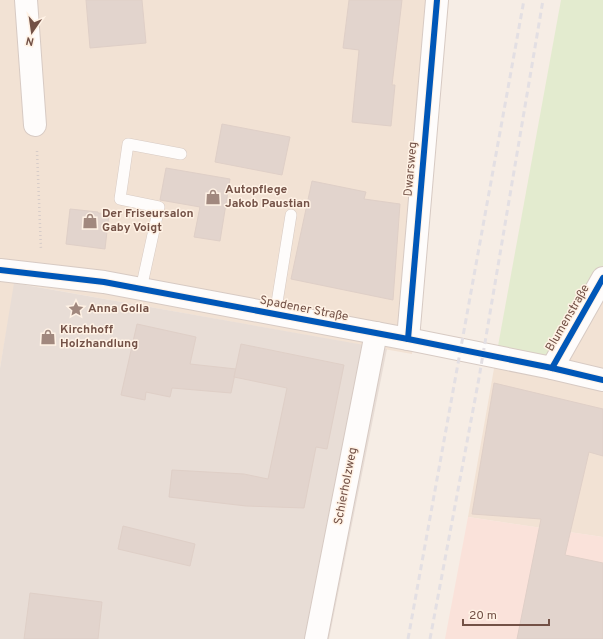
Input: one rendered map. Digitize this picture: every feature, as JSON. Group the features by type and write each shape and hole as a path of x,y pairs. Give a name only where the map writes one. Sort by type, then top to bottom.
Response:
{"street":[{"path":"26,0 36,125"},
{"name":"Dwarsweg","path":"408,339 437,0"},
{"name":"Spadener Straße","path":"1,274 42,274 104,282 408,339 552,368 603,380"},
{"name":"Blumenstraße","path":"552,368 603,278"},
{"name":"Schierholzweg","path":"316,639 376,334"}],"lane":[{"path":"141,290 159,207 120,199 128,144 181,154"},
{"path":"275,314 291,215"}],"path":[{"path":"36,125 42,274"}],"shaded area":[{"path":"0,0 449,0 412,354 15,283 0,368"},
{"path":"603,266 603,537 468,517 496,357 547,366"},
{"path":"14,283 387,349 329,639 0,639 0,368"},
{"path":"468,517 603,537 603,639 445,639"}],"green space":[{"path":"561,0 603,0 603,266 546,366 496,357"}],"building":[{"path":"86,0 142,0 146,43 90,48"},
{"path":"349,0 402,0 392,85 395,85 391,126 352,122 359,50 343,48"},
{"path":"222,124 290,137 282,175 215,162"},
{"path":"166,168 230,179 220,241 194,237 200,207 160,200"},
{"path":"312,181 366,192 364,199 400,204 393,300 291,279"},
{"path":"70,209 109,214 105,249 66,244"},
{"path":"137,324 196,337 190,364 236,369 231,393 172,388 170,397 146,392 145,400 121,395"},
{"path":"241,344 344,365 327,449 316,447 304,508 246,506 169,497 172,470 244,474 268,479 287,388 234,377"},
{"path":"494,383 603,409 603,456 589,452 565,555 603,563 603,639 517,639 541,519 472,514"},
{"path":"123,526 195,544 190,566 118,549"},
{"path":"30,593 102,602 98,639 24,639"}],"railway":[{"path":"408,639 524,0"},
{"path":"430,639 479,378 543,0"}],"cycle path":[{"path":"408,339 437,0"},
{"path":"0,270 104,282 408,339 552,368 603,380"},
{"path":"552,368 603,278"}],"place":[{"name":"Autopflege Jakob Paustian","path":"213,197"},
{"name":"Der Friseursalon Gaby Voigt","path":"90,221"},
{"name":"Anna Golla","path":"76,309"},
{"name":"Kirchhoff Holzhandlung","path":"48,337"}]}
